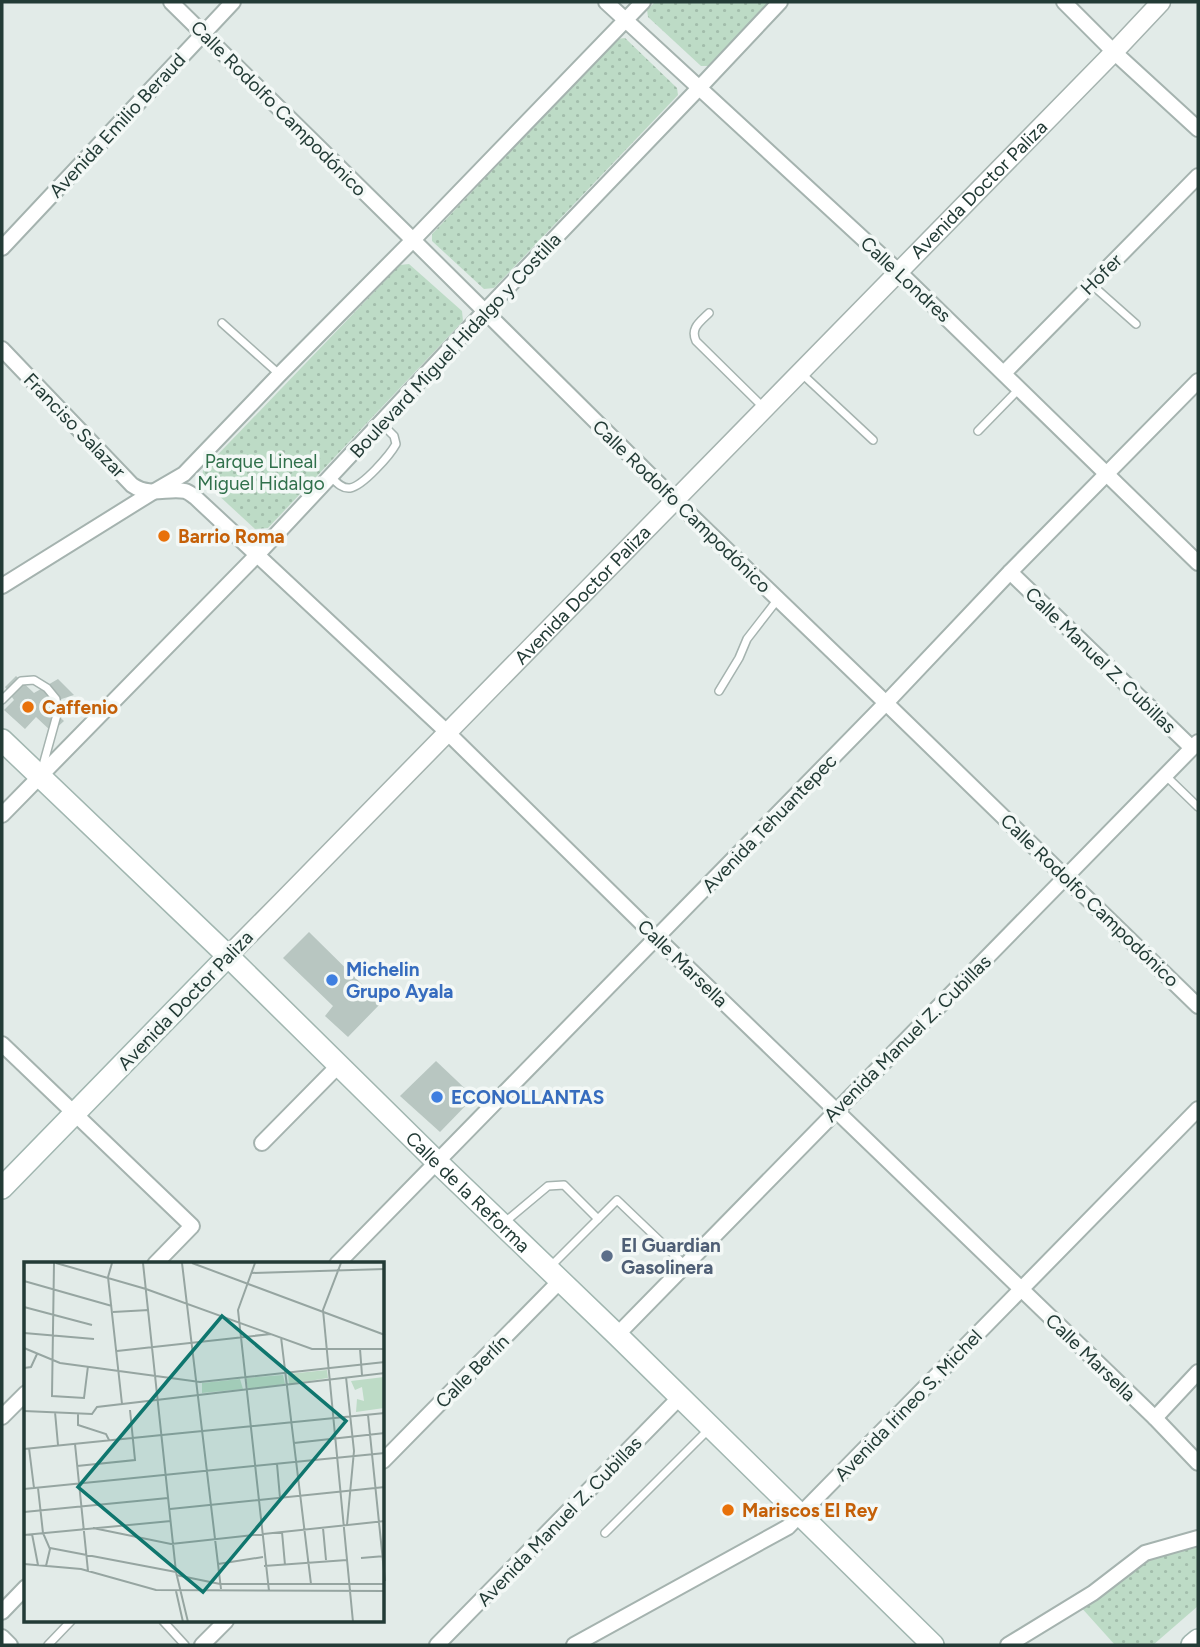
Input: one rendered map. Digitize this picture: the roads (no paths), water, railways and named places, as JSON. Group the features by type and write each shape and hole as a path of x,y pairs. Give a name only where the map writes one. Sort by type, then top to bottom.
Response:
{"main road":[{"name":"Calle de la Reforma","path":"2,740 228,956 933,1645"},
{"name":"Avenida Doctor Paliza","path":"2,1188 228,956"}],"street":[{"name":"Calle Rodolfo Campodónico","path":"171,2 675,500 1198,1006"},
{"name":"Avenida Emilio Beraud","path":"2,248 233,2"},
{"name":"Calle Londres","path":"606,2 897,270 1198,563"},
{"path":"2,586 184,474 643,2"},
{"name":"Boulevard Miguel Hidalgo y Costilla","path":"2,815 257,555 779,2"},
{"path":"1064,2 1198,129"},
{"name":"Avenida Doctor Paliza","path":"228,956 1161,2"},
{"name":"Hofer","path":"1004,373 1198,176"},
{"name":"Franciso Salazar","path":"2,349 132,485 139,490 153,492"},
{"name":"Avenida Tehuantepec","path":"339,1262 1198,381"},
{"name":"Calle Marsella","path":"153,492 185,491 195,497 449,733 657,938 1155,1418 1198,1464"},
{"name":"Calle Manuel Z. Cubillas","path":"1010,572 1195,745"},
{"name":"Avenida Manuel Z. Cubillas","path":"617,1335 1195,745"},
{"path":"2,1044 192,1226 157,1262"},
{"path":"262,1143 339,1065"},
{"name":"Avenida Irineo S. Michel","path":"574,1645 788,1527 1198,1109"},
{"name":"Calle Berlín","path":"385,1459 554,1275"},
{"path":"1155,1418 1198,1372"},
{"path":"2,1417 24,1395"},
{"name":"Avenida Manuel Z. Cubillas","path":"437,1645 680,1397"},
{"path":"1008,1645 1093,1593 1145,1553 1198,1538"},
{"path":"2,1612 24,1589"},
{"path":"202,1645 225,1622"},
{"path":"2,1637 10,1645"}],"lane":[{"path":"1091,284 1136,324"},
{"path":"709,313 695,327 693,335 696,341 763,407"},
{"path":"222,323 280,374"},
{"path":"800,372 873,440"},
{"path":"978,431 1020,388"},
{"path":"330,477 341,487 351,488 360,484 391,452 396,444 394,436 381,423"},
{"path":"719,691 747,639 778,599"},
{"path":"2,700 21,681 34,680 47,688 56,699 58,711 40,776"},
{"path":"1166,775 1198,807"},
{"path":"502,1225 548,1186 564,1185 598,1219"},
{"path":"554,1275 598,1219 617,1200 685,1265"},
{"path":"605,1534 711,1427"},
{"path":"48,1645 70,1622"},
{"path":"164,1622 185,1645"}],"place":[{"name":"Barrio Roma","path":"164,536"},
{"name":"Caffenio","path":"28,707"},
{"name":"Michelin Grupo Ayala","path":"332,980"},
{"name":"ECONOLLANTAS","path":"437,1097"},
{"name":"El Guardian Gasolinera","path":"607,1256"},
{"name":"Mariscos El Rey","path":"728,1510"}],"park label":[{"name":"Parque Lineal Miguel Hidalgo","path":"261,472"}]}
